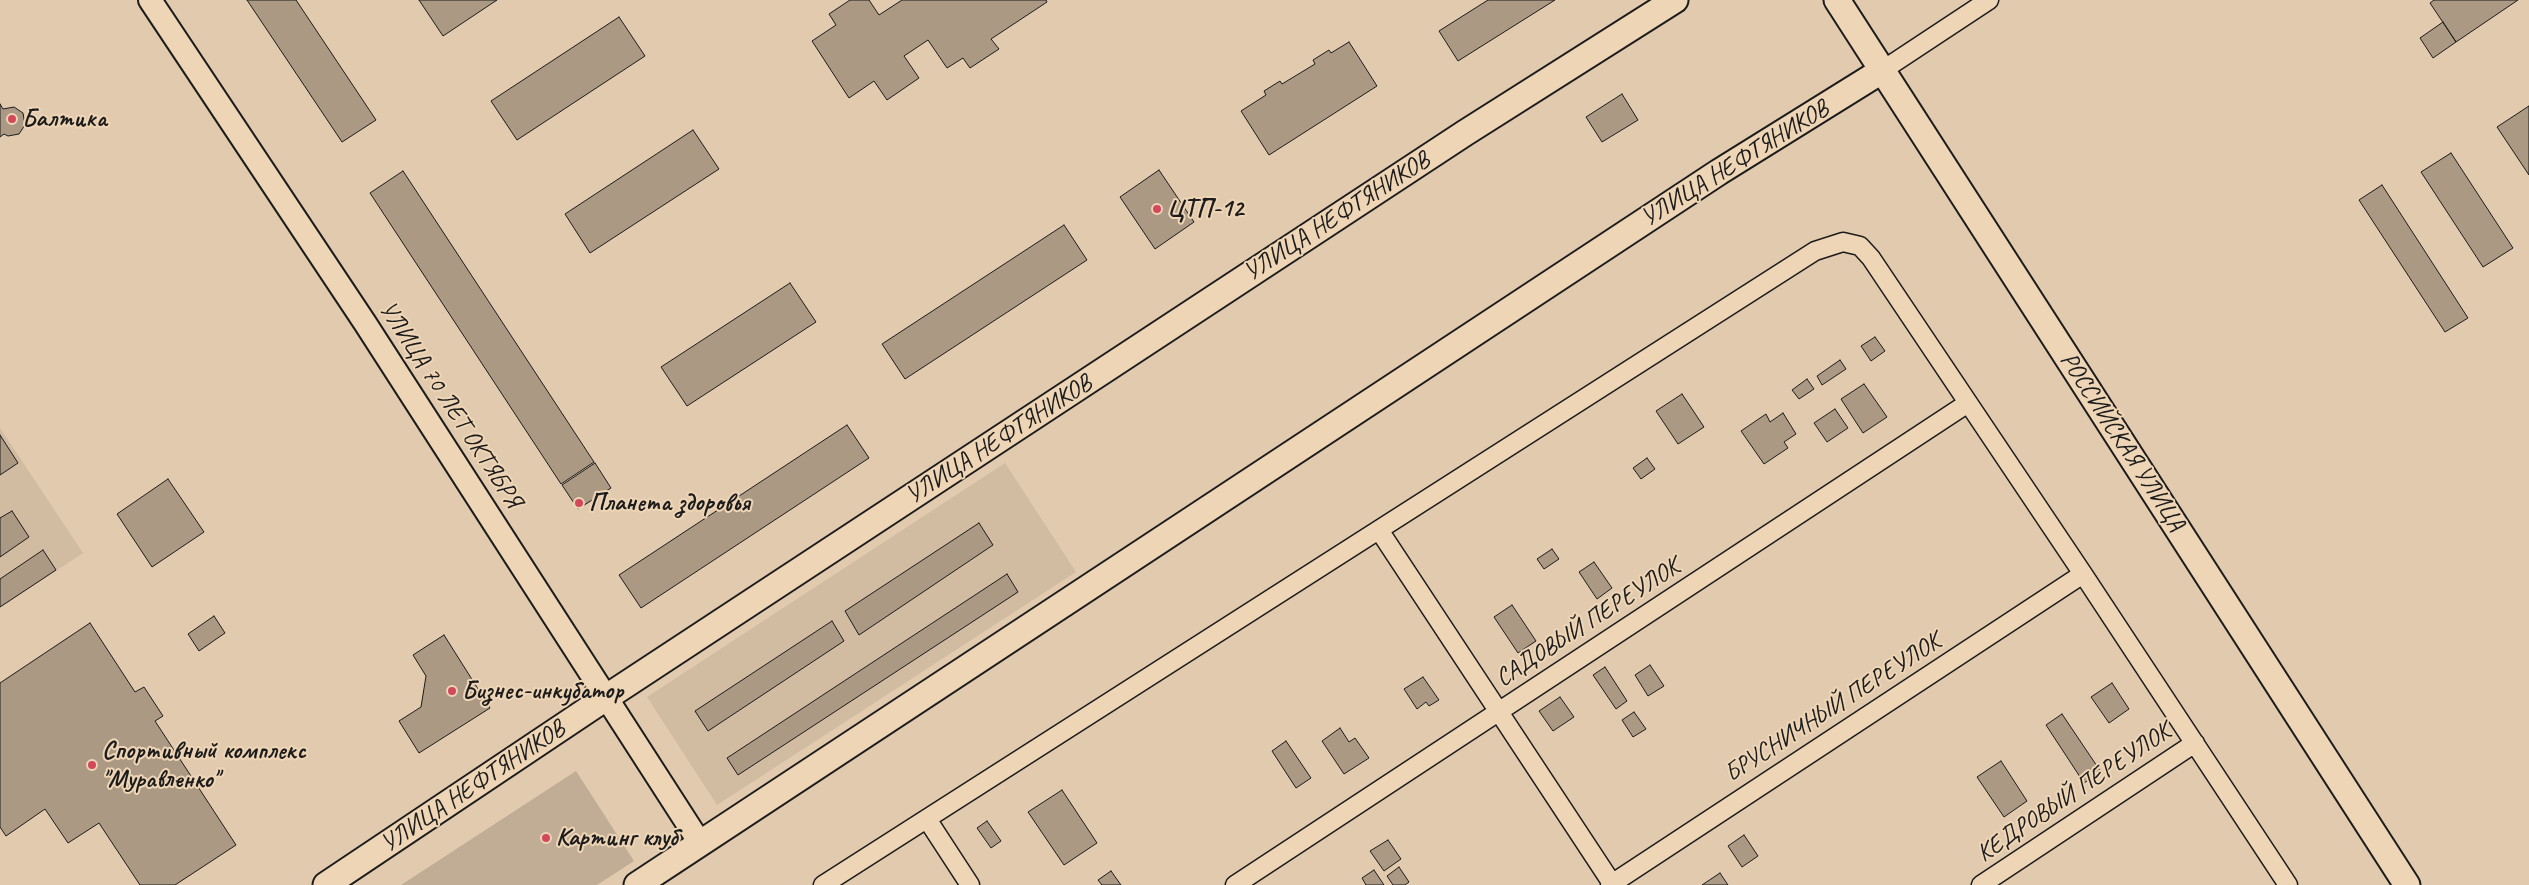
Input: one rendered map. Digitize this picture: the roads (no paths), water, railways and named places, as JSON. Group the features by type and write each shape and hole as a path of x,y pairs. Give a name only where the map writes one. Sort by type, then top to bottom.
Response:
{"main road":[{"name":"УЛИЦА НЕФТЯНИКОВ","path":"326,885 607,697 1465,133 1675,0"},
{"name":"РОССИЙСКАЯ УЛИЦА","path":"1837,0 2407,885"},
{"name":"УЛИЦА НЕФТЯНИКОВ","path":"636,885 1719,172 1883,70"}],"street":[{"name":"УЛИЦА 70 ЛЕТ ОКТЯБРЯ","path":"150,0 365,323 700,843"},
{"path":"1883,70 1989,0"},
{"path":"823,885 1815,251 1843,242 1860,246 1871,258 2083,574 2288,885"},
{"name":"САДОВЫЙ ПЕРЕУЛОК","path":"1235,885 1968,403"},
{"path":"1378,530 1612,885"},
{"name":"БРУСНИЧНЫЙ ПЕРЕУЛОК","path":"1612,885 2083,574"},
{"name":"КЕДРОВЫЙ ПЕРЕУЛОК","path":"1980,885 2195,743"},
{"path":"926,819 970,885"}],"place":[{"name":"Балтика","path":"12,119"},
{"name":"ЦТП-12","path":"1157,209"},
{"name":"Планета здоровья","path":"579,503"},
{"name":"Бизнес-инкубатор","path":"452,691"},
{"name":"Спортивный комплекс \"Муравленко\"","path":"92,765"},
{"name":"Картинг клуб","path":"546,838"}]}
